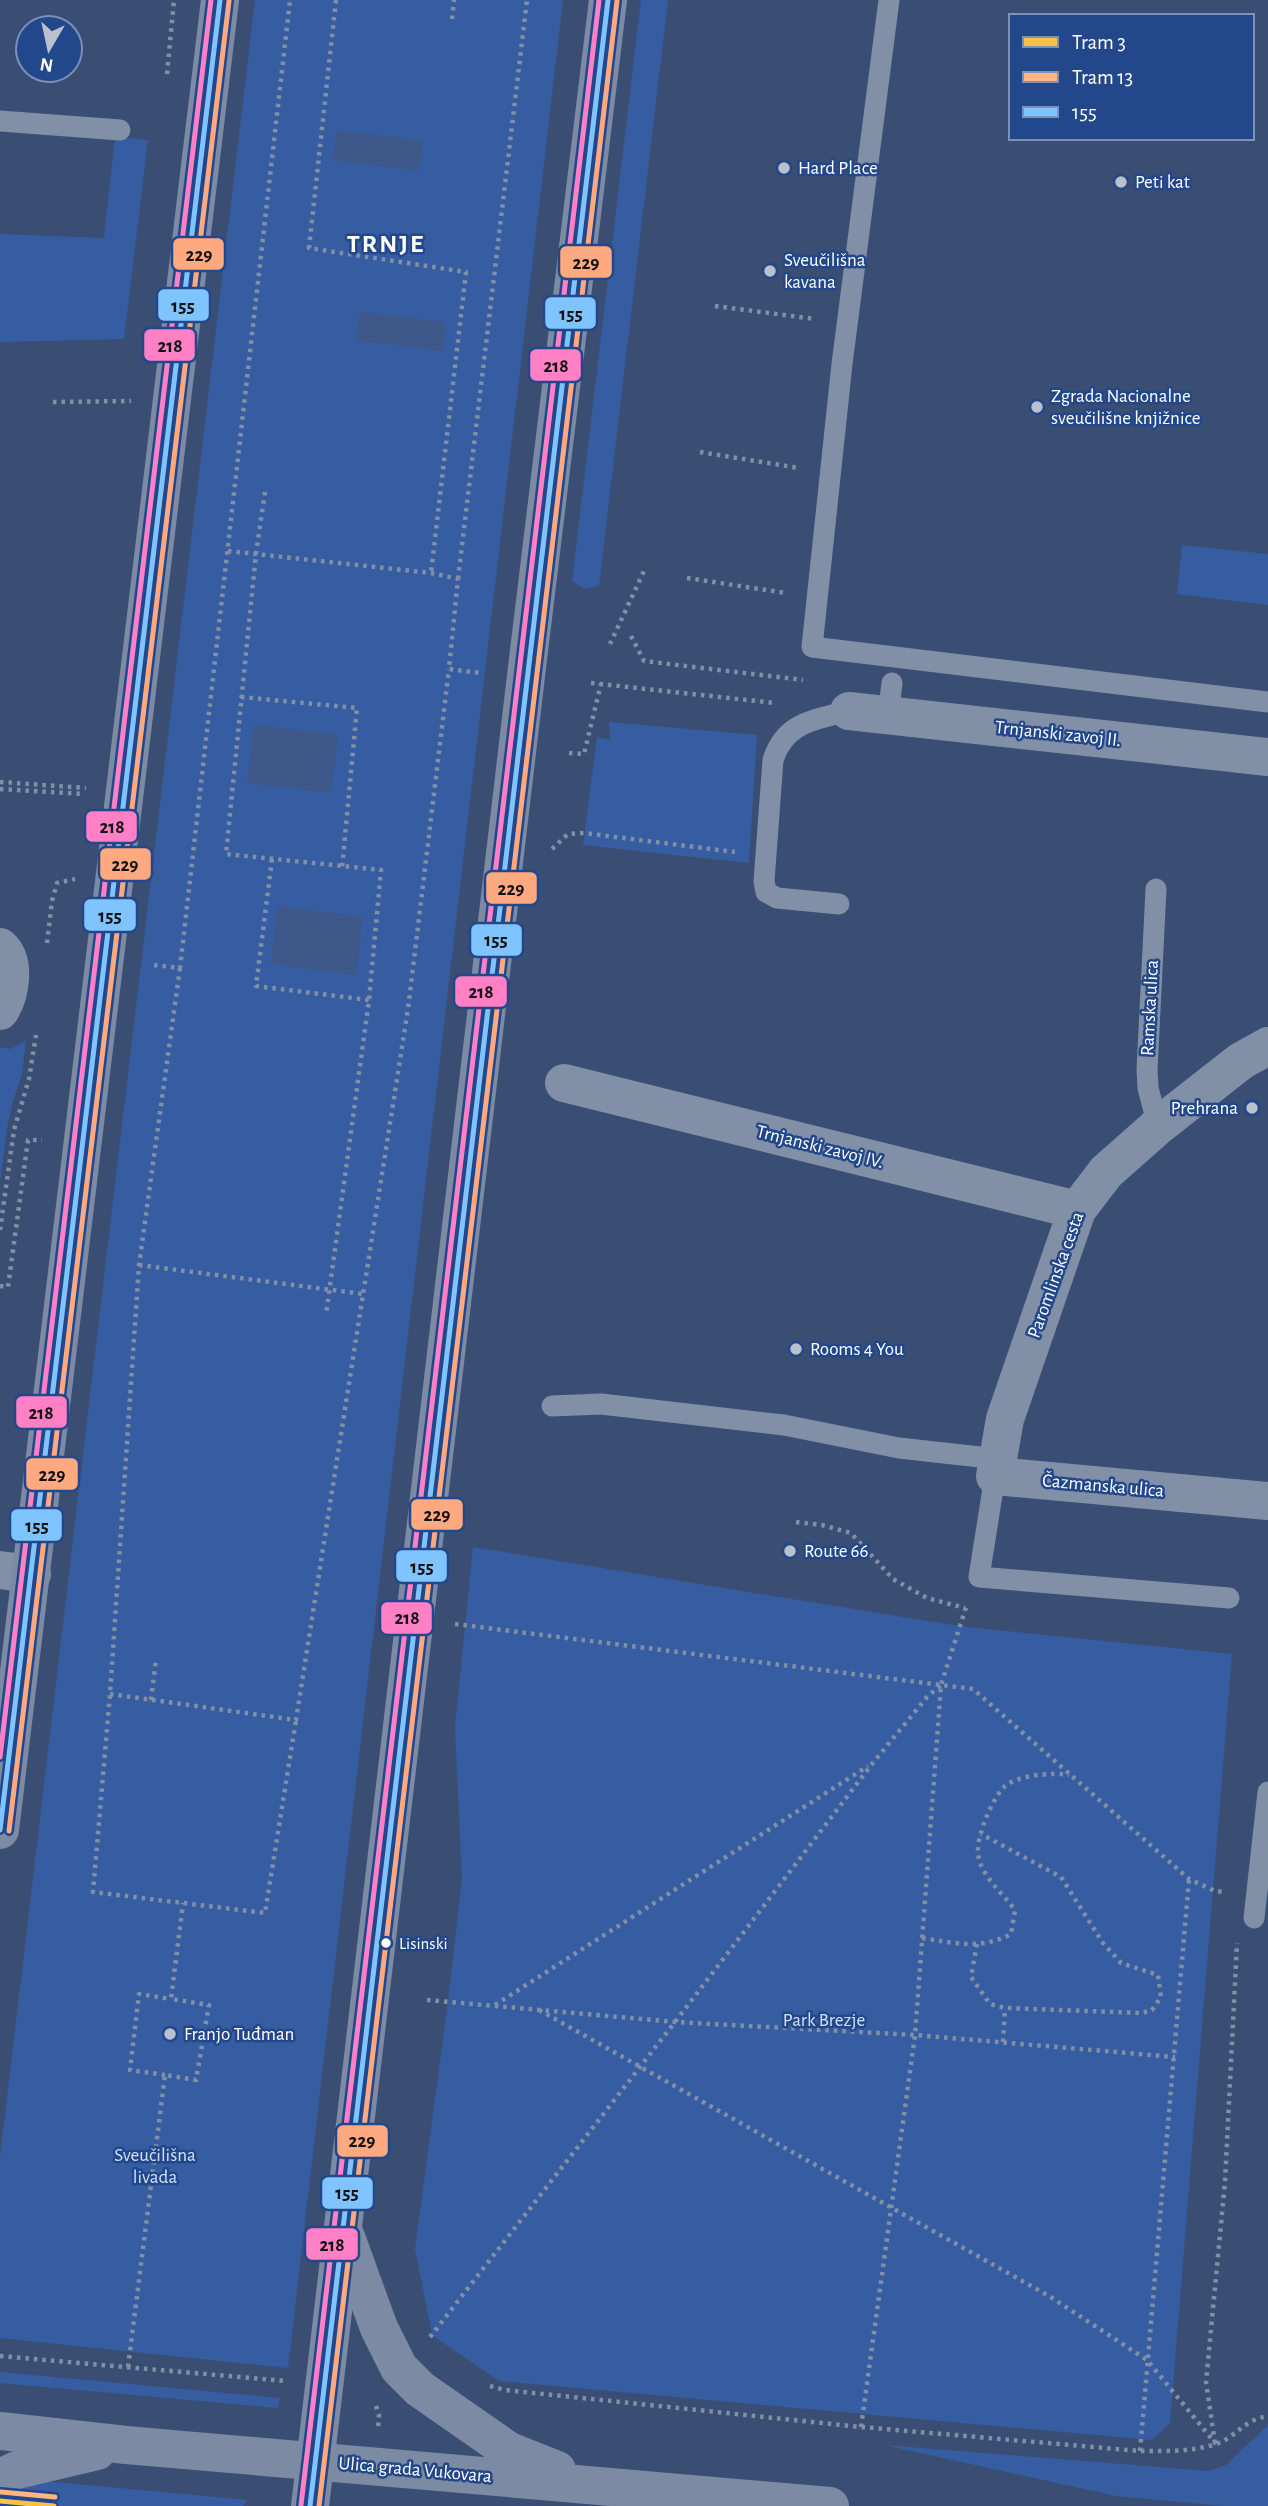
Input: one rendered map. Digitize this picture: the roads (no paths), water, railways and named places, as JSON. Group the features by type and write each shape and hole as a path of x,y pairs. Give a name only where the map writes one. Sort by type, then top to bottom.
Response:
{"main road":[{"path":"0,1830 16,1572 220,0"},
{"path":"310,2506 608,0"},
{"path":"343,2228 379,2328 399,2368 420,2389 509,2451 600,2486"},
{"name":"Ulica grada Vukovara","path":"0,2431 126,2445 831,2506"},
{"path":"0,2477 17,2470 126,2445"},
{"path":"285,2506 315,2461"}],"street":[{"name":"Trnjanski zavoj II.","path":"849,711 890,699 1268,757"},
{"path":"0,947 10,964 8,985 0,1011"},
{"name":"Paromlinska cesta","path":"996,1467 1004,1419 1077,1210 1106,1172 1158,1126 1259,1063"},
{"name":"Trnjanski zavoj IV.","path":"564,1083 1077,1210"},
{"name":"Čazmanska ulica","path":"996,1467 1268,1500"}],"lane":[{"path":"889,0 842,365 812,647 1268,702"},
{"path":"0,121 120,130"},
{"path":"839,904 777,898 766,892 764,881 773,760 777,746 789,732 806,723 849,711"},
{"name":"Ramska ulica","path":"1156,888 1147,1070 1148,1088 1158,1126"},
{"path":"552,1406 601,1404 784,1425 996,1467 979,1577 1229,1598"},
{"path":"1254,1918 1268,1792"}],"tram line":[{"name":"13","path":"1,2492 55,2497"},
{"name":"3","path":"0,2501 54,2506"}],"place":[{"name":"Hard Place","path":"784,168"},
{"name":"Peti kat","path":"1121,182"},
{"name":"Sveučilišna kavana","path":"770,271"},
{"name":"Zgrada Nacionalne sveučilišne knjižnice","path":"1037,407"},
{"name":"Prehrana","path":"1252,1108"},
{"name":"Rooms 4 You","path":"796,1349"},
{"name":"Route 66","path":"790,1551"},
{"name":"Lisinski","path":"386,1943"},
{"name":"Franjo Tuđman","path":"170,2034"}],"district":[{"name":"TRNJE","path":"386,244"}],"park label":[{"name":"Park Brezje","path":"824,2020"},
{"name":"Sveučilišna livada","path":"155,2166"}]}
